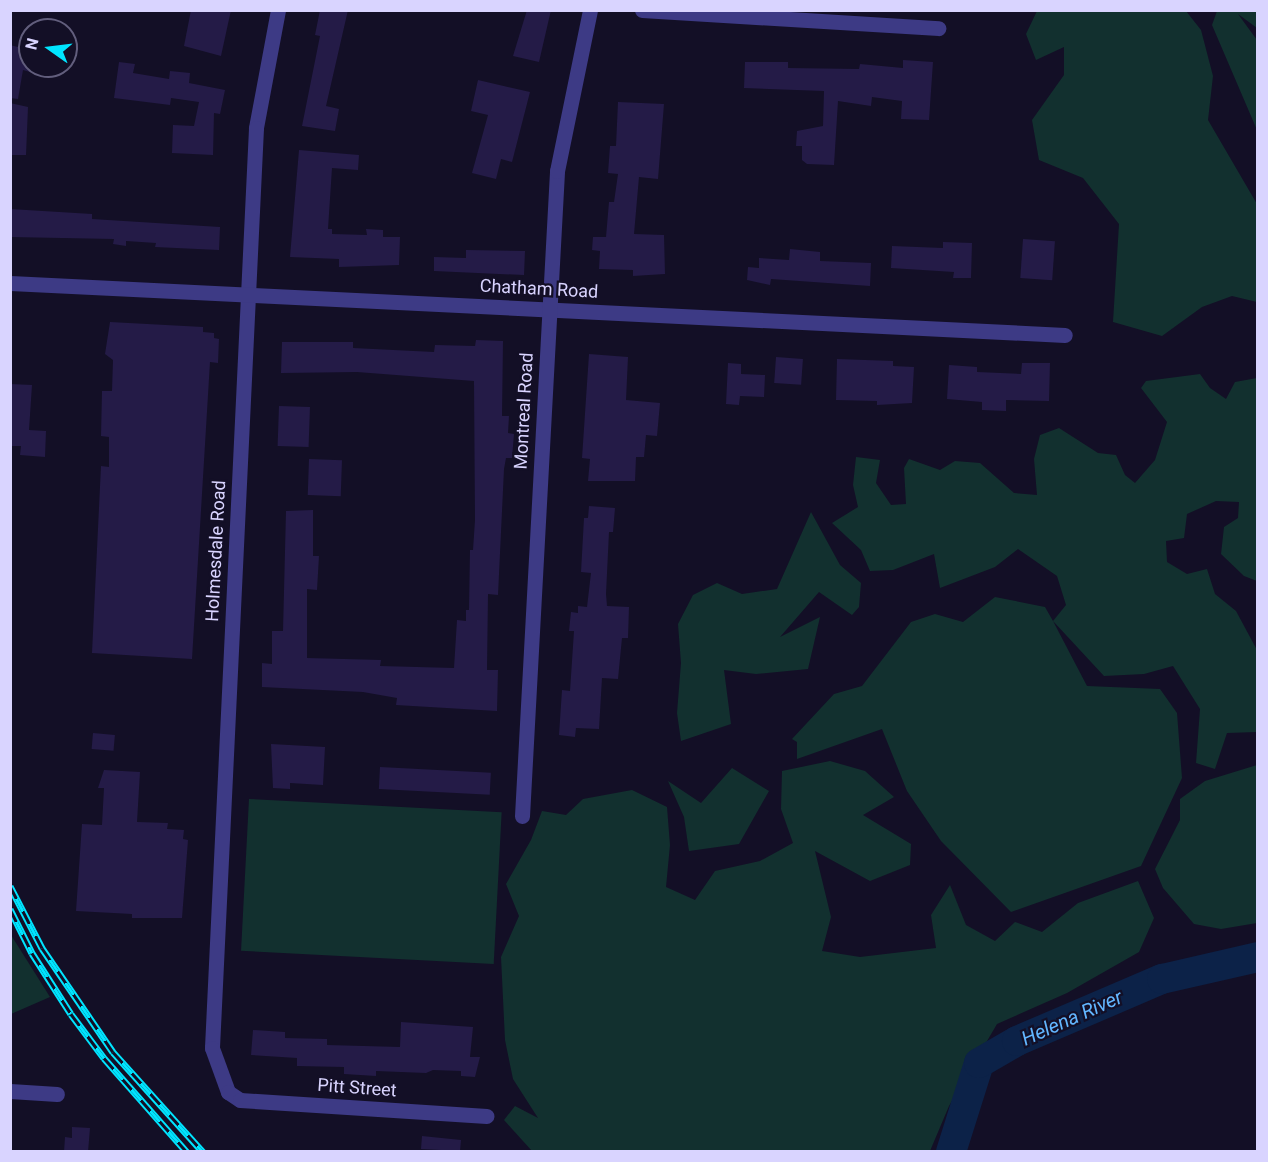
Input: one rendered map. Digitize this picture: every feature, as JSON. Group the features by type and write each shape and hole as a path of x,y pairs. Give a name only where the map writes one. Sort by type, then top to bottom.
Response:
{"street":[{"name":"Holmesdale Road","path":"228,1092 212,1048 256,128 278,10"},
{"name":"Montreal Road","path":"522,816 557,171 590,10"},
{"path":"642,10 938,28"},
{"name":"Chatham Road","path":"10,283 1065,335"},
{"path":"10,1091 57,1094"},
{"name":"Pitt Street","path":"228,1092 240,1100 486,1116"}],"green space":[{"path":"1037,11 1186,11 1201,30 1213,76 1208,120 1257,204 1257,302 1232,296 1202,307 1162,336 1113,322 1119,224 1083,178 1039,160 1032,120 1064,75 1064,47 1036,60 1026,34"},
{"path":"1217,11 1257,11 1257,28 1238,14 1257,40 1257,130 1212,25"},
{"path":"1200,374 1210,388 1226,399 1235,382 1257,378 1257,581 1244,576 1221,554 1224,527 1238,518 1239,502 1216,501 1187,514 1184,538 1166,541 1167,562 1187,574 1207,569 1215,594 1236,611 1257,650 1257,732 1227,733 1215,769 1196,763 1200,709 1173,666 1144,674 1104,676 1053,621 1066,605 1057,576 1018,549 995,567 940,588 934,554 893,570 870,571 861,550 832,523 858,507 853,485 856,457 880,460 876,483 891,505 906,504 904,468 909,459 940,470 955,461 980,463 1014,493 1037,495 1034,459 1040,435 1059,428 1098,453 1116,455 1125,475 1135,483 1155,460 1167,422 1141,388 1146,381"},
{"path":"811,512 840,565 861,583 859,607 852,615 819,592 780,637 820,617 808,669 756,674 724,670 731,724 681,741 677,713 681,663 678,624 693,595 717,583 742,594 777,589"},
{"path":"995,597 1045,607 1087,686 1160,689 1177,713 1182,778 1141,866 1011,912 941,841 907,791 882,729 797,759 797,742 792,739 834,694 862,686 911,622 935,614 963,622"},
{"path":"830,761 865,771 894,797 863,815 911,844 910,865 870,881 815,851 831,917 822,951 860,957 936,948 931,915 950,885 966,925 995,941 1015,922 1042,932 1078,903 1138,881 1154,918 1139,952 1067,993 997,1024 949,1106 930,1151 532,1151 504,1120 515,1106 538,1118 513,1079 505,1040 501,957 519,916 506,884 531,840 542,811 566,815 583,799 632,790 667,807 670,845 666,887 695,900 715,871 760,861 793,843 781,809 782,771"},
{"path":"1257,765 1257,923 1221,929 1194,924 1163,888 1155,869 1180,820 1180,799 1205,781"},
{"path":"732,768 769,791 739,844 689,851 684,817 668,781 701,803"},
{"path":"249,799 502,812 494,964 241,951"},
{"path":"11,935 50,997 10,1014"}],"building":[{"path":"191,10 231,10 221,56 184,46"},
{"path":"320,10 348,10 326,106 339,109 335,131 302,126 320,36 315,35"},
{"path":"527,10 551,10 539,62 513,56"},
{"path":"10,45 18,47 18,78 22,78 18,99 10,98"},
{"path":"903,60 933,62 929,120 901,119 902,101 872,97 871,106 838,101 834,165 807,164 802,160 802,146 796,146 797,131 823,126 824,91 744,88 745,62 788,62 788,68 859,69 860,64 903,68"},
{"path":"119,62 135,64 133,73 169,79 170,71 190,73 189,83 225,90 220,114 214,113 213,155 172,153 173,125 194,126 199,102 171,98 170,105 114,98"},
{"path":"478,80 530,92 512,162 501,159 496,179 472,173 488,115 471,111"},
{"path":"618,102 664,104 658,179 639,177 634,234 664,235 665,274 633,276 633,270 599,269 600,251 592,250 593,237 606,237 609,202 614,202 618,174 608,173 610,146 616,146"},
{"path":"10,103 28,107 26,155 10,155"},
{"path":"299,150 359,155 358,170 332,168 328,229 332,229 332,234 367,235 366,229 383,230 383,237 400,237 399,265 339,267 339,259 290,257"},
{"path":"10,209 92,214 92,219 220,227 219,250 155,247 156,243 126,241 126,246 113,244 114,239 10,237"},
{"path":"1023,239 1055,241 1052,280 1020,278"},
{"path":"943,242 972,243 971,278 953,278 954,272 891,268 892,246 943,248"},
{"path":"790,249 820,252 820,261 871,263 870,286 771,279 770,285 747,280 748,267 759,268 759,258 789,260"},
{"path":"466,250 525,251 524,275 434,271 434,257 466,258"},
{"path":"110,322 203,327 203,332 214,333 214,338 219,339 218,363 210,362 192,659 92,653 101,466 109,467 109,437 101,436 102,391 112,391 113,360 105,354"},
{"path":"476,340 503,341 502,416 509,416 508,433 514,434 512,458 506,458 504,469 498,595 488,594 487,670 498,670 497,711 396,705 397,698 363,692 262,687 262,663 272,664 272,631 283,631 286,511 313,510 313,556 319,556 317,590 307,589 307,658 381,660 380,666 454,668 457,620 466,621 466,610 469,610 470,550 473,550 475,520 474,381 357,372 281,373 282,342 353,342 353,348 434,352 435,345 475,346"},
{"path":"589,354 628,357 626,400 660,403 657,436 646,435 644,457 636,457 635,481 588,481 590,459 582,458"},
{"path":"776,357 803,359 801,385 774,383"},
{"path":"837,359 893,361 893,366 914,367 912,403 877,405 877,401 836,400"},
{"path":"728,363 741,364 741,374 765,375 764,397 740,396 739,405 726,404"},
{"path":"1022,363 1050,363 1049,401 1006,400 1006,411 982,410 982,402 947,399 949,365 977,367 977,372 1021,374"},
{"path":"10,384 32,385 29,430 46,431 45,457 20,455 21,446 10,446"},
{"path":"279,406 310,407 309,447 278,446"},
{"path":"309,459 342,460 341,496 308,495"},
{"path":"589,506 615,508 613,532 609,532 607,606 629,607 628,638 622,638 618,679 602,678 599,729 576,728 575,737 559,735 562,690 570,691 574,631 569,631 571,612 578,613 578,606 587,607 591,573 581,572 584,518 588,518"},
{"path":"93,733 115,735 114,751 92,749"},
{"path":"271,744 325,747 323,785 290,783 290,789 273,788"},
{"path":"380,767 491,773 490,795 379,789"},
{"path":"104,770 140,772 137,822 168,823 167,829 184,830 183,839 188,840 182,918 132,918 132,914 76,911 82,824 102,825 104,788 98,788"},
{"path":"401,1022 473,1027 470,1057 480,1057 475,1077 461,1076 461,1071 433,1070 426,1073 376,1071 376,1076 344,1074 344,1067 297,1066 297,1058 251,1055 253,1030 285,1032 285,1038 327,1039 327,1045 400,1047"},
{"path":"72,1127 90,1128 88,1152 64,1152 65,1137 72,1138"},
{"path":"422,1136 461,1140 460,1151 421,1149"}],"waterway":[{"name":"Helena River","path":"951,1152 979,1063 1017,1041 1162,979 1258,957"}],"railway":[{"path":"10,886 42,948 113,1052 203,1152"},
{"path":"10,909 32,953 71,1014 104,1058 187,1152"}]}
